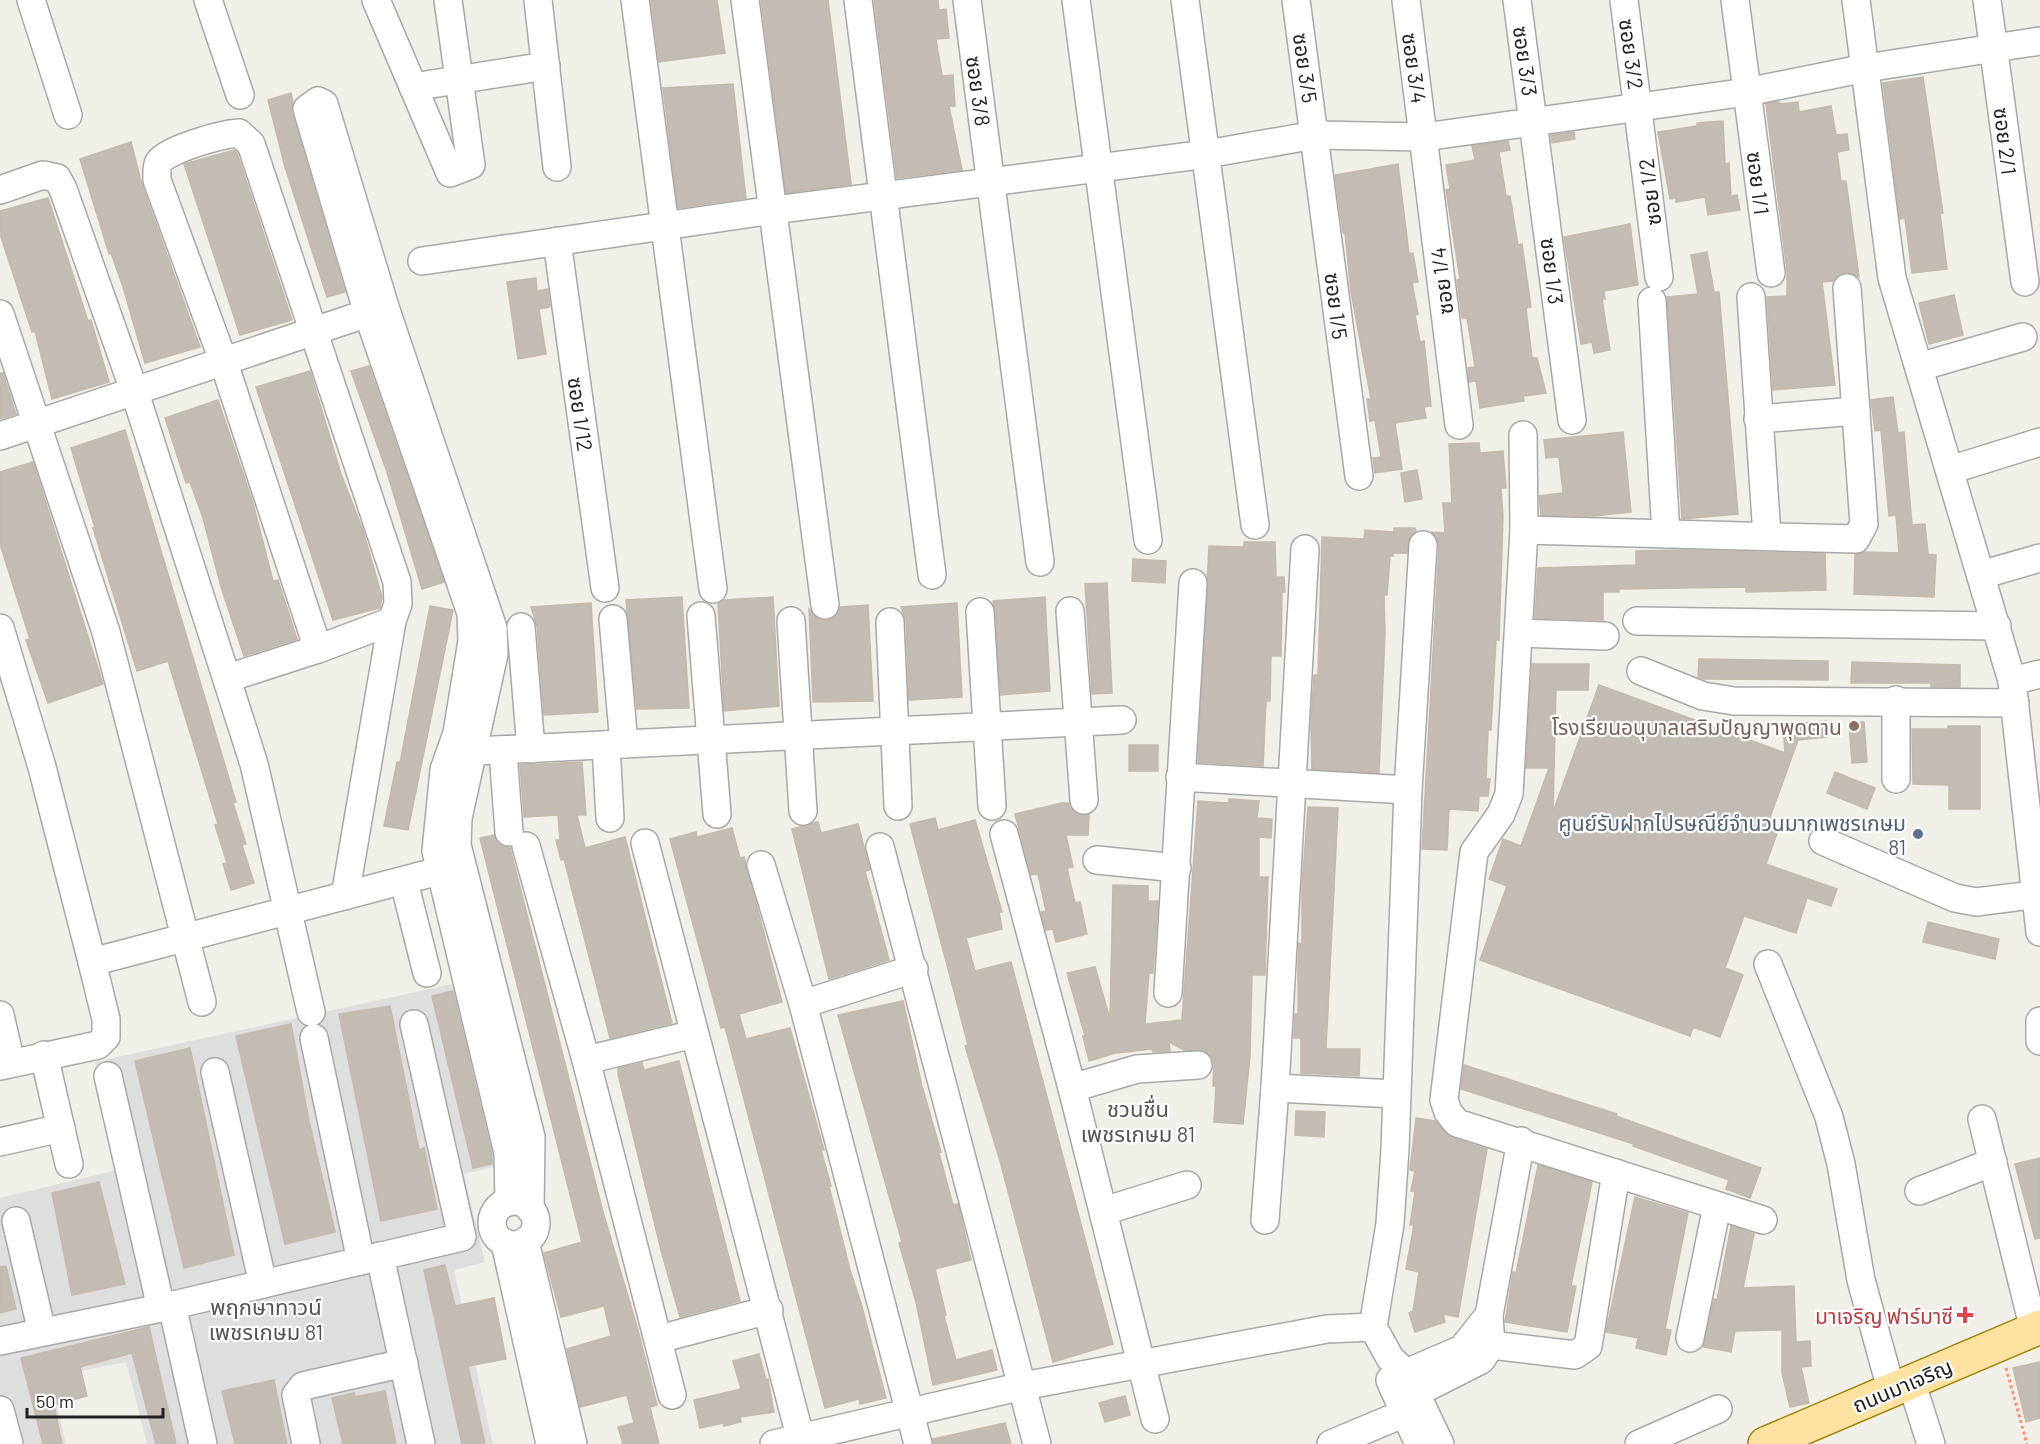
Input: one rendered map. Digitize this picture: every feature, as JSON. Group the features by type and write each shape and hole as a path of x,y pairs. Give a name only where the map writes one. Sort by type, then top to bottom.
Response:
{"main road":[{"name":"ถนนมาเจริญ","path":"1765,1444 2037,1328"}],"street":[{"path":"31,0 68,116"},
{"path":"208,0 240,94"},
{"path":"375,0 450,173 471,165 448,0"},
{"path":"538,0 557,167"},
{"path":"635,0 713,589"},
{"path":"745,0 825,605"},
{"path":"858,0 932,575"},
{"name":"ซอย 3/8","path":"967,0 1040,562"},
{"path":"1076,0 1148,540"},
{"path":"1185,0 1256,525"},
{"name":"ซอย 3/5","path":"1296,0 1316,135"},
{"name":"ซอย 3/4","path":"1406,0 1424,137"},
{"name":"ซอย 3/3","path":"1517,0 1534,122"},
{"name":"ซอย 3/2","path":"1624,0 1640,107"},
{"name":"ซอย 1/1","path":"1735,0 1771,273"},
{"path":"1856,0 1893,278 1997,626 2032,786 2040,932"},
{"name":"ซอย 2/1","path":"1988,0 2025,282"},
{"path":"422,261 774,210 1207,154 1316,135 1424,137 1534,122 1747,92 1866,69 2040,40"},
{"path":"413,87 546,66"},
{"path":"376,311 324,104 318,101 307,109 376,311 493,628 494,654 461,753 457,845 451,868 531,1137 520,1205"},
{"name":"ซอย 1/2","path":"1640,107 1656,289 1666,534"},
{"name":"ซอย 1/3","path":"1534,122 1572,420"},
{"path":"318,649 224,363 157,180 158,164 165,155 226,134 239,133 251,144 397,582 398,604 392,621 345,896"},
{"name":"ซอย 1/5","path":"1316,135 1359,476"},
{"name":"ซอย 1/4","path":"1424,137 1459,425"},
{"path":"0,190 43,175 57,178 135,393 254,764 313,1025 370,1259 404,1363 421,1444"},
{"name":"ซอย 1/12","path":"557,241 605,588"},
{"path":"1524,530 1856,539 1864,524 1847,288"},
{"path":"1751,297 1767,536"},
{"path":"0,436 376,311"},
{"path":"0,314 106,632 202,1002"},
{"path":"1919,367 2023,337"},
{"path":"1758,419 1856,411"},
{"path":"1523,435 1524,530 1509,794 1501,814 1474,852 1444,1100 1448,1112 1457,1123 1521,1141 1763,1220"},
{"path":"1950,470 2040,442"},
{"path":"1419,1444 1401,1387 1373,1328 1390,1224 1408,790 1423,545"},
{"path":"1265,1220 1275,1088 1290,782 1305,549"},
{"path":"1981,575 2040,558"},
{"path":"1168,993 1193,583"},
{"path":"1070,611 1084,801"},
{"path":"980,612 992,806"},
{"path":"701,616 717,814"},
{"path":"610,819 615,745 613,619"},
{"path":"228,678 318,649 392,621"},
{"path":"791,621 803,811"},
{"path":"1637,621 1997,626"},
{"path":"890,622 898,806"},
{"path":"521,627 531,749"},
{"path":"0,628 42,767 106,1019 106,1036 98,1045 5,1065 0,1015"},
{"path":"1518,633 1605,636"},
{"path":"1641,671 1703,696 1734,700 1896,700 2013,692 2040,674"},
{"path":"1896,700 1896,779"},
{"path":"461,753 1122,720"},
{"path":"503,752 517,839 585,1060 672,1395"},
{"path":"1180,777 1408,790"},
{"path":"1004,834 1104,1211 1155,1419"},
{"path":"1824,841 1955,898 1976,902 2038,895"},
{"path":"645,843 769,1310 801,1440"},
{"path":"880,846 1037,1444"},
{"path":"1097,860 1177,868"},
{"path":"761,865 803,1004 918,1444"},
{"path":"92,962 451,868"},
{"path":"404,882 427,973"},
{"path":"1768,964 1829,1118 1841,1164 1860,1280 1901,1385 1931,1444"},
{"path":"803,1004 914,969"},
{"path":"2040,1021 2040,1041"},
{"path":"414,1024 462,1237"},
{"path":"585,1060 694,1034"},
{"path":"44,1055 69,1164"},
{"path":"1072,1088 1137,1070 1198,1065"},
{"path":"214,1071 263,1284"},
{"path":"108,1076 203,1444"},
{"path":"1275,1088 1396,1094"},
{"path":"1982,1119 2037,1328"},
{"path":"0,1142 61,1128"},
{"path":"1401,1387 1481,1360 1491,1345 1489,1314 1521,1141"},
{"path":"1919,1191 1993,1162"},
{"path":"1491,1345 1575,1354 1588,1346 1616,1173"},
{"path":"1104,1211 1187,1185"},
{"path":"0,1341 166,1306 462,1237 473,1241 505,1236 535,1229 534,1215 520,1205 497,1209 505,1236 540,1350 573,1444"},
{"path":"1690,1338 1717,1206"},
{"path":"16,1221 42,1332"},
{"path":"659,1340 769,1310"},
{"path":"1330,1444 1401,1387 1462,1349 1489,1314"},
{"path":"774,1444 801,1440 909,1411 1023,1386 1327,1329 1373,1328"},
{"path":"540,1350 550,1444"},
{"path":"306,1444 296,1395 303,1386 404,1363"},
{"path":"1401,1387 1440,1444"},
{"path":"1648,1442 1718,1409"},
{"path":"0,1410 9,1444"}],"path":[{"path":"1999,1344 2027,1444"}],"shaded area":[{"path":"457,983 501,1165 464,1174 485,1262 454,1270 493,1444 147,1444 126,1362 50,1377 66,1444 0,1444 0,1198 117,1170 95,1062"}],"building":[{"path":"651,0 717,0 725,53 659,62"},
{"path":"761,0 828,0 851,184 786,193"},
{"path":"874,0 938,0 939,10 946,9 949,38 936,39 942,76 953,75 955,106 949,106 962,170 897,178"},
{"path":"1923,77 1943,213 1940,213 1947,269 1912,273 1905,218 1900,219 1883,83"},
{"path":"733,84 746,198 678,208 663,88"},
{"path":"291,93 292,113 345,292 327,297 285,167 268,100"},
{"path":"1779,102 1780,104 1798,102 1799,112 1831,106 1836,135 1847,134 1849,150 1837,152 1841,181 1846,181 1859,277 1845,272 1833,281 1822,282 1835,385 1773,390 1767,297 1787,296 1787,271 1766,104"},
{"path":"1723,121 1725,164 1729,163 1731,196 1737,195 1740,210 1708,215 1705,197 1676,202 1676,198 1670,199 1658,132 1697,126 1697,123"},
{"path":"1574,132 1575,139 1552,143 1551,135"},
{"path":"1508,141 1510,150 1499,152 1506,196 1510,196 1518,245 1522,244 1531,307 1526,308 1532,358 1537,358 1546,393 1523,396 1524,401 1480,408 1476,381 1469,382 1468,368 1475,367 1467,318 1462,318 1457,280 1460,279 1446,190 1450,189 1446,165 1475,160 1472,146"},
{"path":"131,142 142,185 200,347 145,363 123,287 111,253 109,254 80,159"},
{"path":"234,150 237,153 292,320 240,335 184,164"},
{"path":"1398,164 1409,254 1413,253 1418,282 1412,283 1418,314 1415,315 1420,342 1424,341 1431,406 1424,407 1426,418 1395,423 1402,469 1375,473 1373,458 1381,457 1375,420 1370,421 1367,399 1371,399 1351,292 1345,233 1343,233 1335,175"},
{"path":"48,198 88,321 91,320 109,382 52,399 35,331 32,332 0,234 0,211"},
{"path":"1630,224 1638,285 1604,291 1605,299 1602,299 1610,350 1594,353 1592,342 1581,344 1564,237"},
{"path":"1707,252 1714,292 1719,292 1738,514 1682,519 1667,297 1698,294 1691,255"},
{"path":"536,278 537,291 548,289 550,307 539,309 546,354 518,359 507,282"},
{"path":"1954,295 1963,335 1929,344 1919,303"},
{"path":"369,366 444,582 422,589 387,472 351,371"},
{"path":"310,371 341,474 363,530 382,597 380,608 333,620 256,387"},
{"path":"0,373 3,373 16,414 0,419"},
{"path":"1893,397 1898,433 1904,432 1912,525 1925,524 1928,554 1936,555 1934,597 1854,594 1855,555 1864,552 1899,553 1896,515 1889,516 1881,430 1875,431 1871,400"},
{"path":"218,400 253,503 273,581 278,580 297,639 244,656 221,587 203,518 190,482 186,483 165,418"},
{"path":"125,430 236,802 233,803 246,844 242,845 254,883 231,890 223,864 227,863 215,825 218,824 168,661 137,671 71,448"},
{"path":"1623,432 1631,512 1594,516 1541,515 1539,496 1563,493 1559,457 1546,458 1544,440"},
{"path":"1479,443 1480,453 1503,451 1506,488 1501,488 1503,517 1499,640 1496,640 1491,730 1488,730 1486,779 1490,779 1488,796 1479,796 1478,811 1449,809 1447,850 1422,849 1439,546 1432,532 1445,533 1443,503 1452,503 1449,444"},
{"path":"33,462 103,684 48,703 26,640 30,639 0,544 0,472"},
{"path":"1417,470 1422,499 1405,502 1401,473"},
{"path":"1394,528 1415,528 1416,531 1410,537 1407,553 1393,553 1393,556 1390,556 1387,595 1384,595 1385,633 1379,773 1312,769 1311,723 1314,675 1318,675 1322,537 1364,539 1365,530 1394,532"},
{"path":"1244,542 1275,542 1276,577 1284,577 1281,656 1271,656 1270,701 1266,701 1263,766 1198,762 1209,546 1244,547"},
{"path":"1636,551 1825,554 1826,590 1746,592 1746,587 1619,589 1619,592 1603,592 1603,620 1535,618 1538,568 1636,565"},
{"path":"1133,559 1166,561 1165,583 1132,581"},
{"path":"1107,583 1112,693 1092,694 1085,584"},
{"path":"682,597 689,708 637,709 626,600"},
{"path":"773,597 779,706 724,711 718,604 724,600"},
{"path":"1045,597 1050,691 1001,695 993,601"},
{"path":"591,603 598,712 544,715 537,626 531,607"},
{"path":"957,603 962,697 909,700 906,621 901,607"},
{"path":"868,605 873,701 813,702 809,609 818,619 826,621 835,617 840,607"},
{"path":"430,606 453,610 408,830 384,826 397,762 400,763"},
{"path":"1699,659 1828,661 1828,680 1704,679 1698,677"},
{"path":"1852,662 1960,665 1960,687 1931,687 1931,683 1851,683"},
{"path":"1532,664 1589,664 1588,690 1556,690 1553,812 1599,685 1785,753 1783,725 1826,721 1827,737 1798,740 1768,823 1779,828 1766,864 1837,889 1831,906 1807,898 1796,933 1744,916 1725,968 1743,975 1720,1037 1693,1027 1690,1036 1480,960 1507,886 1489,879 1503,839 1521,846 1549,768 1526,768"},
{"path":"1864,722 1867,762 1852,763 1849,723"},
{"path":"1948,726 1980,726 1980,809 1949,809 1949,785 1913,784 1912,729 1948,729"},
{"path":"1129,745 1158,745 1158,771 1129,771"},
{"path":"582,762 586,815 577,815 585,848 625,837 672,1023 610,1038 564,859 561,860 556,840 560,840 558,815 524,817 520,765"},
{"path":"1835,772 1875,788 1867,809 1827,793"},
{"path":"1229,799 1259,801 1257,818 1272,819 1271,838 1259,837 1259,877 1268,877 1265,975 1252,975 1250,1056 1243,1124 1214,1122 1216,1086 1213,1086 1214,1063 1211,1056 1204,1051 1184,1050 1169,1042 1170,1051 1153,1052 1152,1049 1116,1053 1089,1061 1083,1036 1085,1036 1067,973 1095,967 1110,1019 1113,885 1148,886 1148,901 1158,901 1153,973 1149,973 1145,1024 1182,1020 1198,801 1229,803"},
{"path":"1069,803 1078,814 1089,815 1088,835 1066,835 1073,867 1067,868 1075,903 1080,902 1087,934 1056,942 1053,929 1046,930 1041,912 1046,911 1038,874 1031,875 1015,814"},
{"path":"1308,807 1338,808 1326,1049 1360,1049 1359,1076 1301,1073 1301,1038 1294,1038 1295,1014 1298,1014 1298,958 1299,943 1302,944 1302,887"},
{"path":"935,818 938,830 975,820 1002,912 999,912 1002,929 966,938 975,971 1011,962 1113,1344 1053,1362 1000,1161 965,1046 968,1045 910,824"},
{"path":"818,822 821,833 858,824 870,870 865,871 889,960 829,979 792,829"},
{"path":"732,828 740,858 744,857 782,1002 739,1014 746,1039 790,1028 824,1150 821,1150 850,1270 886,1398 860,1404 859,1399 825,1408 725,1027 721,1028 670,839 696,832 697,837"},
{"path":"494,835 502,846 510,848 603,1212 638,1330 657,1405 650,1407 659,1444 623,1444 618,1427 634,1423 627,1395 580,1407 567,1349 611,1336 604,1306 561,1317 544,1253 582,1242 480,838"},
{"path":"1928,922 1999,939 1995,959 1923,942"},
{"path":"453,991 492,1155 492,1164 473,1168 432,996"},
{"path":"903,1001 922,1086 941,1152 939,1153 953,1205 958,1204 971,1260 935,1269 946,1315 944,1316 956,1360 992,1350 997,1370 933,1385 916,1302 899,1243 902,1242 838,1015"},
{"path":"390,1006 419,1150 424,1148 437,1209 381,1221 339,1014"},
{"path":"291,1024 309,1121 335,1232 285,1244 236,1036"},
{"path":"190,1048 234,1255 184,1268 135,1061"},
{"path":"679,1061 740,1301 680,1317 662,1254 618,1074 618,1068 642,1063 644,1070"},
{"path":"1464,1065 1617,1114 1616,1116 1761,1168 1750,1198 1726,1189 1729,1180 1633,1146 1634,1144 1461,1089"},
{"path":"1296,1111 1325,1112 1324,1137 1295,1135"},
{"path":"1416,1118 1435,1121 1452,1138 1487,1149 1458,1317 1443,1314 1445,1322 1415,1332 1409,1313 1413,1311 1419,1272 1406,1269 1414,1225 1410,1225 1415,1192 1411,1191 1415,1171 1410,1170"},
{"path":"2040,1158 2040,1238 2035,1239 2015,1164"},
{"path":"1538,1165 1592,1182 1571,1286 1576,1286 1567,1332 1505,1322 1513,1272 1516,1273"},
{"path":"99,1182 125,1284 72,1295 52,1193"},
{"path":"1635,1197 1688,1213 1665,1329 1671,1330 1666,1355 1636,1348 1638,1338 1606,1332"},
{"path":"1731,1226 1754,1234 1743,1288 1794,1286 1796,1342 1810,1341 1811,1366 1801,1367 1809,1403 1790,1407 1782,1373 1782,1330 1735,1331 1731,1352 1703,1347 1714,1299 1717,1300"},
{"path":"445,1265 455,1306 494,1298 506,1359 468,1366 485,1444 462,1444 459,1431 424,1270"},
{"path":"6,1266 16,1309 0,1313 0,1267"},
{"path":"149,1327 176,1444 156,1444 132,1353 80,1367 87,1396 54,1405 62,1444 43,1444 21,1358"},
{"path":"759,1354 766,1380 768,1379 774,1412 740,1417 741,1422 724,1426 723,1423 700,1428 694,1400 741,1389 733,1361"},
{"path":"2040,1362 2040,1418 2026,1422 2013,1368"},
{"path":"274,1380 287,1444 235,1444 222,1391"},
{"path":"385,1391 396,1444 343,1444 332,1398 354,1393 355,1397"},
{"path":"1125,1396 1130,1415 1105,1422 1099,1403"},
{"path":"1005,1423 1011,1444 934,1444 933,1439"}],"place":[{"name":"โรงเรียนอนุบาลเสริมปัญญาพุดตาน","path":"1854,726"},
{"name":"ศูนย์รับฝากไปรษณีย์จำนวนมากเพชรเกษม 81","path":"1918,834"},
{"name":"มาเจริญ ฟาร์มาซี","path":"1965,1315"}],"district":[{"name":"ชวนชื่น เพชรเกษม 81","path":"1138,1120"},
{"name":"พฤกษาทาวน์ เพชรเกษม 81","path":"266,1318"}]}
